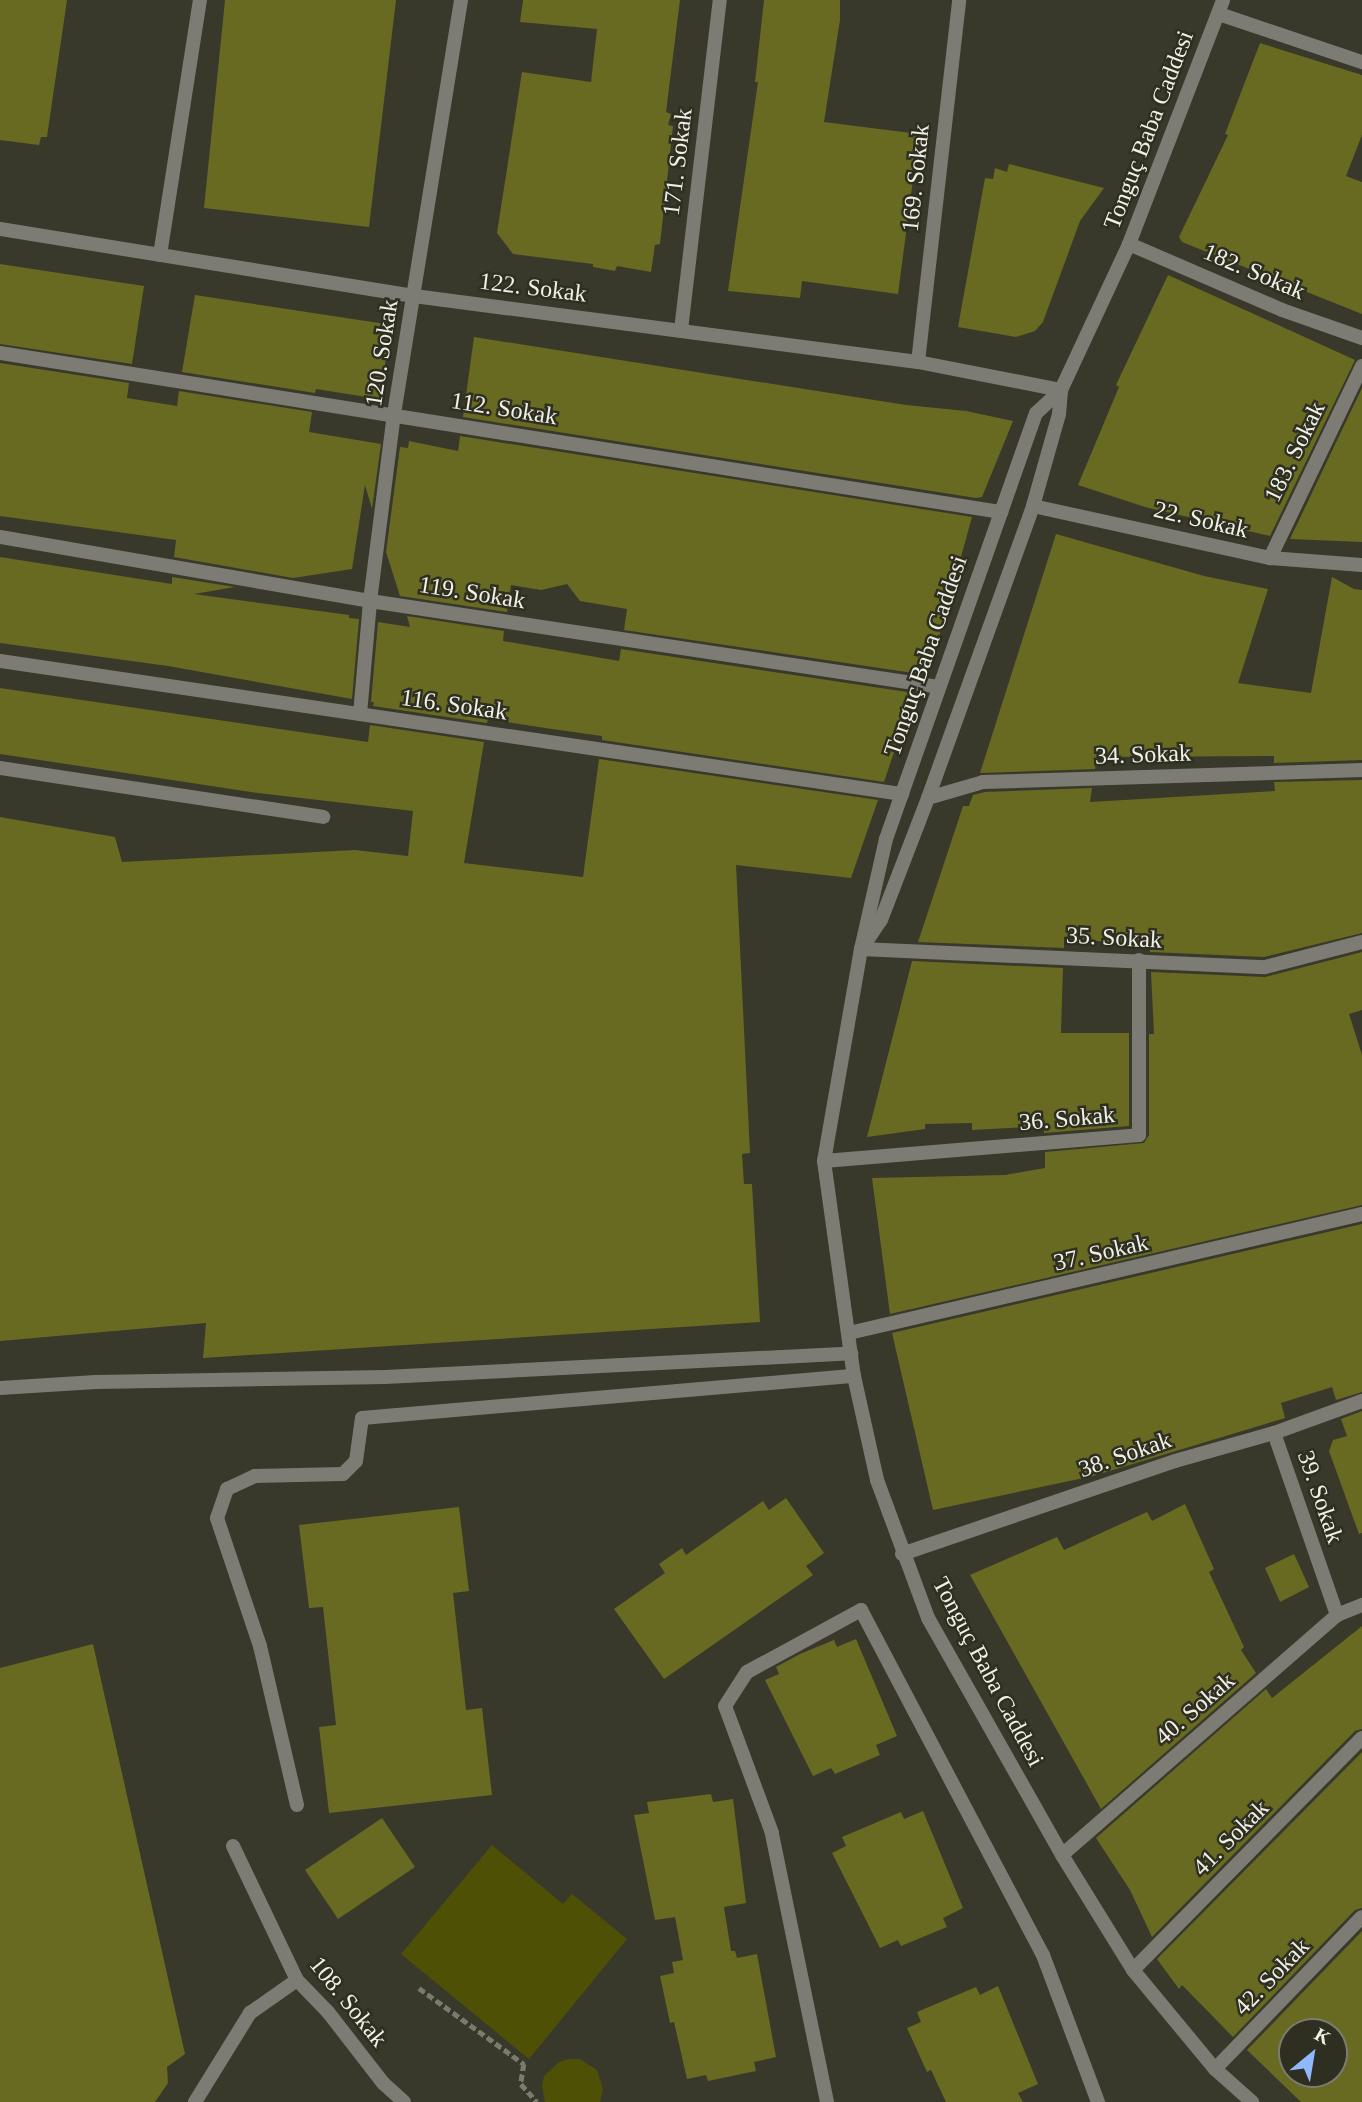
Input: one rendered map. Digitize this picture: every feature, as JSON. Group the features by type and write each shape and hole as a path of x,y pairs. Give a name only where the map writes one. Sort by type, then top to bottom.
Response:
{"street":[{"path":"160,255 200,0"},
{"name":"120. Sokak","path":"360,715 370,601 394,414 461,0"},
{"name":"171. Sokak","path":"681,330 720,0"},
{"name":"169. Sokak","path":"918,362 959,0"},
{"path":"1221,7 1362,62"},
{"name":"Tonguç Baba Caddesi","path":"861,949 881,920 1033,506 1059,414 1061,390 1129,244 1221,7"},
{"name":"122. Sokak","path":"0,229 414,296 918,362 1061,390"},
{"name":"182. Sokak","path":"1129,244 1282,310 1362,338"},
{"name":"112. Sokak","path":"0,353 1001,512"},
{"name":"183. Sokak","path":"1270,558 1362,366"},
{"name":"Tonguç Baba Caddesi","path":"1061,390 1036,413 886,839 861,949 824,1161 854,1376 877,1479 902,1554 928,1618 1062,1855 1133,1970 1215,2069 1252,2102"},
{"name":"22. Sokak","path":"1033,506 1270,558 1362,565"},
{"name":"119. Sokak","path":"0,537 370,601 939,687"},
{"name":"116. Sokak","path":"0,661 902,794"},
{"path":"0,768 323,817"},
{"name":"34. Sokak","path":"928,798 983,782 1362,770"},
{"name":"35. Sokak","path":"861,949 1265,967 1362,942"},
{"name":"36. Sokak","path":"824,1161 1139,1135 1139,960"},
{"name":"37. Sokak","path":"849,1333 1362,1214"},
{"path":"0,1388 96,1382 385,1377 851,1353"},
{"path":"297,1805 260,1646 217,1518 227,1489 255,1476 343,1474 356,1461 362,1418 854,1376"},
{"name":"38. Sokak","path":"902,1554 1175,1461 1274,1433 1362,1401"},
{"name":"39. Sokak","path":"1274,1433 1337,1615"},
{"name":"40. Sokak","path":"1062,1855 1337,1615 1362,1605"},
{"path":"827,2102 772,1833 725,1706 747,1672 861,1610 1043,1955 1098,2102"},
{"name":"41. Sokak","path":"1133,1970 1362,1738"},
{"name":"108. Sokak","path":"233,1846 297,1980 328,2012 383,2082 404,2102"},
{"name":"42. Sokak","path":"1215,2069 1362,1917"},
{"path":"195,2102 250,2013 297,1980"}],"path":[{"path":"419,1988 524,2064 521,2084 537,2102"}],"shaded area":[{"path":"492,1845 563,1904 572,1894 627,1939 529,2059 401,1954"},
{"path":"580,2059 597,2070 603,2089 600,2102 545,2102 542,2086 544,2076 559,2062"}],"building":[{"path":"0,0 67,0 47,137 41,137 39,145 0,140"},
{"path":"225,0 396,0 369,227 204,208"},
{"path":"523,0 680,0 666,112 671,114 668,125 673,126 660,244 655,245 651,272 617,266 615,271 593,267 593,264 513,254 497,233 522,72 591,82 597,29 520,22"},
{"path":"764,0 840,0 840,20 824,122 919,134 898,294 802,281 800,298 728,291 758,82 755,82"},
{"path":"1260,43 1362,75 1362,135 1346,176 1362,182 1362,314 1182,242 1179,237 1228,135 1225,134"},
{"path":"1009,164 1104,188 1080,221 1043,322 1035,331 1016,337 958,327 985,178 993,179 995,168 1007,172"},
{"path":"0,264 144,286 132,364 0,344"},
{"path":"1168,275 1355,360 1270,536 1145,507 1078,485 1119,387 1116,385"},
{"path":"195,295 392,325 379,399 316,389 315,393 182,372"},
{"path":"474,337 906,405 966,411 1013,421 982,497 976,498 463,417"},
{"path":"0,363 129,383 127,398 177,406 179,391 312,412 309,432 381,444 372,509 365,485 352,569 293,578 174,557 176,540 0,516"},
{"path":"1362,388 1362,542 1290,539"},
{"path":"460,436 972,517 929,673 921,671 920,674 624,630 627,609 580,601 567,584 541,590 511,585 507,612 400,596 386,552 400,447 408,448 409,441 458,451"},
{"path":"1056,534 1204,576 1268,589 1238,683 1311,693 1332,577 1354,589 1362,590 1362,760 1274,763 1274,756 1097,757 1095,769 980,773"},
{"path":"0,557 172,584 172,577 235,587 194,594 349,615 349,618 359,619 352,699 168,666 0,643"},
{"path":"407,616 504,631 503,641 619,661 621,649 914,693 884,782 602,740 602,736 488,719 487,723 373,706 374,702 371,702 378,622 410,627"},
{"path":"0,688 368,742 370,725 484,742 464,863 583,877 599,759 878,800 851,878 736,865 750,1153 742,1154 744,1184 752,1184 760,1322 203,1358 206,1323 0,1341 0,817 115,837 122,862 355,850 408,856 413,811 258,793 0,754"},
{"path":"1362,780 1362,933 1264,957 1150,952 1149,947 1064,937 1064,948 918,942 963,806 969,806 973,795 985,792 1092,788 1090,802 1275,791 1274,782"},
{"path":"1362,952 1362,1010 1349,1014 1362,1055 1362,1205 890,1314 872,1178 1005,1175 1045,1168 1045,1152 1144,1143 1149,1135 1149,1034 1154,1034 1151,972 1265,977"},
{"path":"912,961 1063,968 1061,1033 1129,1033 1129,1126 1044,1133 1044,1126 972,1130 972,1123 925,1124 925,1129 867,1137"},
{"path":"1362,1224 1362,1392 1336,1400 1332,1387 1281,1403 1285,1418 1093,1476 933,1510 892,1333"},
{"path":"1362,1411 1362,1533 1359,1534 1329,1451 1333,1440 1347,1436 1341,1419"},
{"path":"786,1498 824,1553 806,1566 813,1575 664,1679 614,1609 665,1573 659,1564 682,1548 686,1555 763,1501 769,1510"},
{"path":"1185,1504 1214,1569 1209,1572 1244,1647 1241,1650 1256,1673 1101,1809 970,1575 1057,1537 1064,1550 1147,1512 1152,1521"},
{"path":"459,1507 469,1591 453,1593 466,1710 482,1708 492,1795 329,1813 319,1727 336,1725 323,1607 309,1608 299,1525"},
{"path":"1294,1554 1309,1587 1280,1602 1265,1568"},
{"path":"1362,1626 1362,1729 1355,1731 1152,1937 1130,1890 1096,1838 1266,1689 1272,1698"},
{"path":"856,1639 897,1736 876,1745 880,1755 835,1774 831,1768 813,1776 765,1680 779,1674 776,1667 800,1654 834,1640 837,1647"},
{"path":"93,1644 185,2054 167,2067 168,2083 155,2102 0,2102 0,1668"},
{"path":"1362,1752 1362,1908 1355,1910 1233,2037 1182,1985 1179,1989 1157,1959"},
{"path":"711,1794 713,1802 733,1799 746,1903 724,1907 731,1951 735,1951 737,1958 757,1954 776,2057 754,2062 756,2071 708,2081 706,2075 687,2079 674,2022 670,2023 660,1976 674,1973 672,1962 683,1960 675,1917 655,1920 634,1815 649,1813 647,1802"},
{"path":"923,1811 963,1908 943,1918 947,1927 901,1946 898,1940 880,1948 832,1853 846,1846 842,1837 901,1812 904,1819"},
{"path":"382,1818 415,1867 338,1919 305,1870"},
{"path":"1362,1931 1362,2102 1301,2102 1286,2088 1348,2088 1348,2018 1278,2018 1278,2080 1247,2050"},
{"path":"998,1986 1038,2084 1018,2093 1023,2102 946,2102 931,2070 927,2072 907,2028 921,2022 917,2012 976,1987 980,1995"}]}
